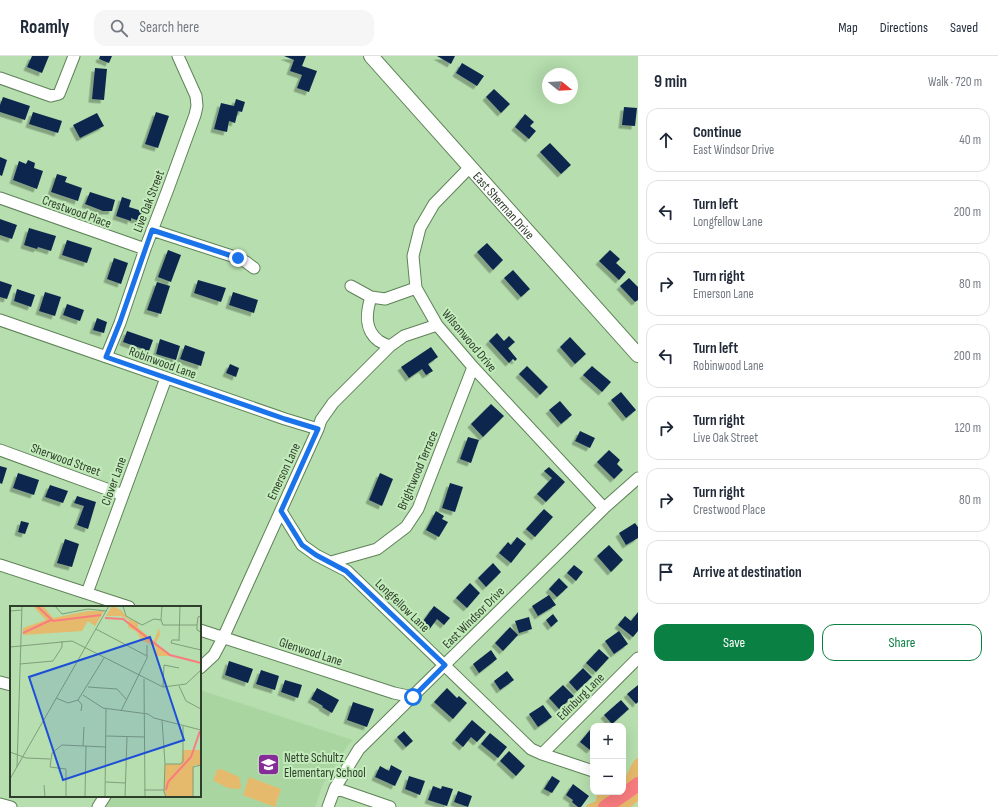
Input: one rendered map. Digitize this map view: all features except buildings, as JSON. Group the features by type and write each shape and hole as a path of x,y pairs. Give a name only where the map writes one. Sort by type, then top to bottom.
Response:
{"main road":[{"name":"East Sherman Drive","path":"371,56 638,355"}],"street":[{"path":"0,78 52,96 59,94 74,56"},
{"name":"Live Oak Street","path":"106,357 195,115 197,106 196,96 178,56"},
{"name":"Wilsonwood Drive","path":"470,167 434,204 420,228 413,256 416,288 437,325 473,367 604,508"},
{"name":"Crestwood Place","path":"0,198 145,249"},
{"path":"152,230 238,258 254,268"},
{"path":"351,286 371,297 385,299 416,288"},
{"path":"371,297 367,314 367,325 372,334 379,341 390,346"},
{"name":"Robinwood Lane","path":"0,320 285,419 318,429"},
{"name":"Emerson Lane","path":"201,667 214,655 224,638 321,420 333,403 390,346 404,336 437,325"},
{"name":"Brightwood Terrace","path":"331,562 377,549 406,527 418,509 473,367"},
{"name":"Clover Lane","path":"87,593 166,378"},
{"name":"Sherwood Street","path":"0,450 123,495"},
{"name":"East Windsor Drive","path":"328,807 335,788 359,749 604,508 638,478"},
{"name":"Longfellow Lane","path":"281,511 302,545 316,555 346,571 532,749 542,754 590,770"},
{"path":"0,565 126,606"},
{"name":"Glenwood Lane","path":"201,630 394,693 413,697"},
{"name":"Edinburg Lane","path":"542,754 638,658"},
{"path":"0,682 10,685"},
{"path":"335,788 390,807"},
{"path":"98,807 105,797"},
{"path":"0,804 11,807"}],"shaded area":[{"name":"Nette Schultz Elementary School","path":"201,690 353,740 348,745 323,784 315,807 98,807 104,797 201,797"},
{"path":"638,757 638,801 631,807 586,807 587,805 596,801 597,795 626,795 626,775 633,762"},
{"path":"221,769 239,777 241,786 240,789 228,788 214,781 217,770"},
{"path":"249,777 281,789 275,807 243,795"}],"waterway":[{"path":"605,807 638,784"}],"place":[{"name":"Nette Schultz Elementary School","path":"268,764"}],"route":[{"path":"238,258 152,230 120,322 106,357 318,429 281,511 302,545 316,555 346,571 445,665 413,697"}]}
